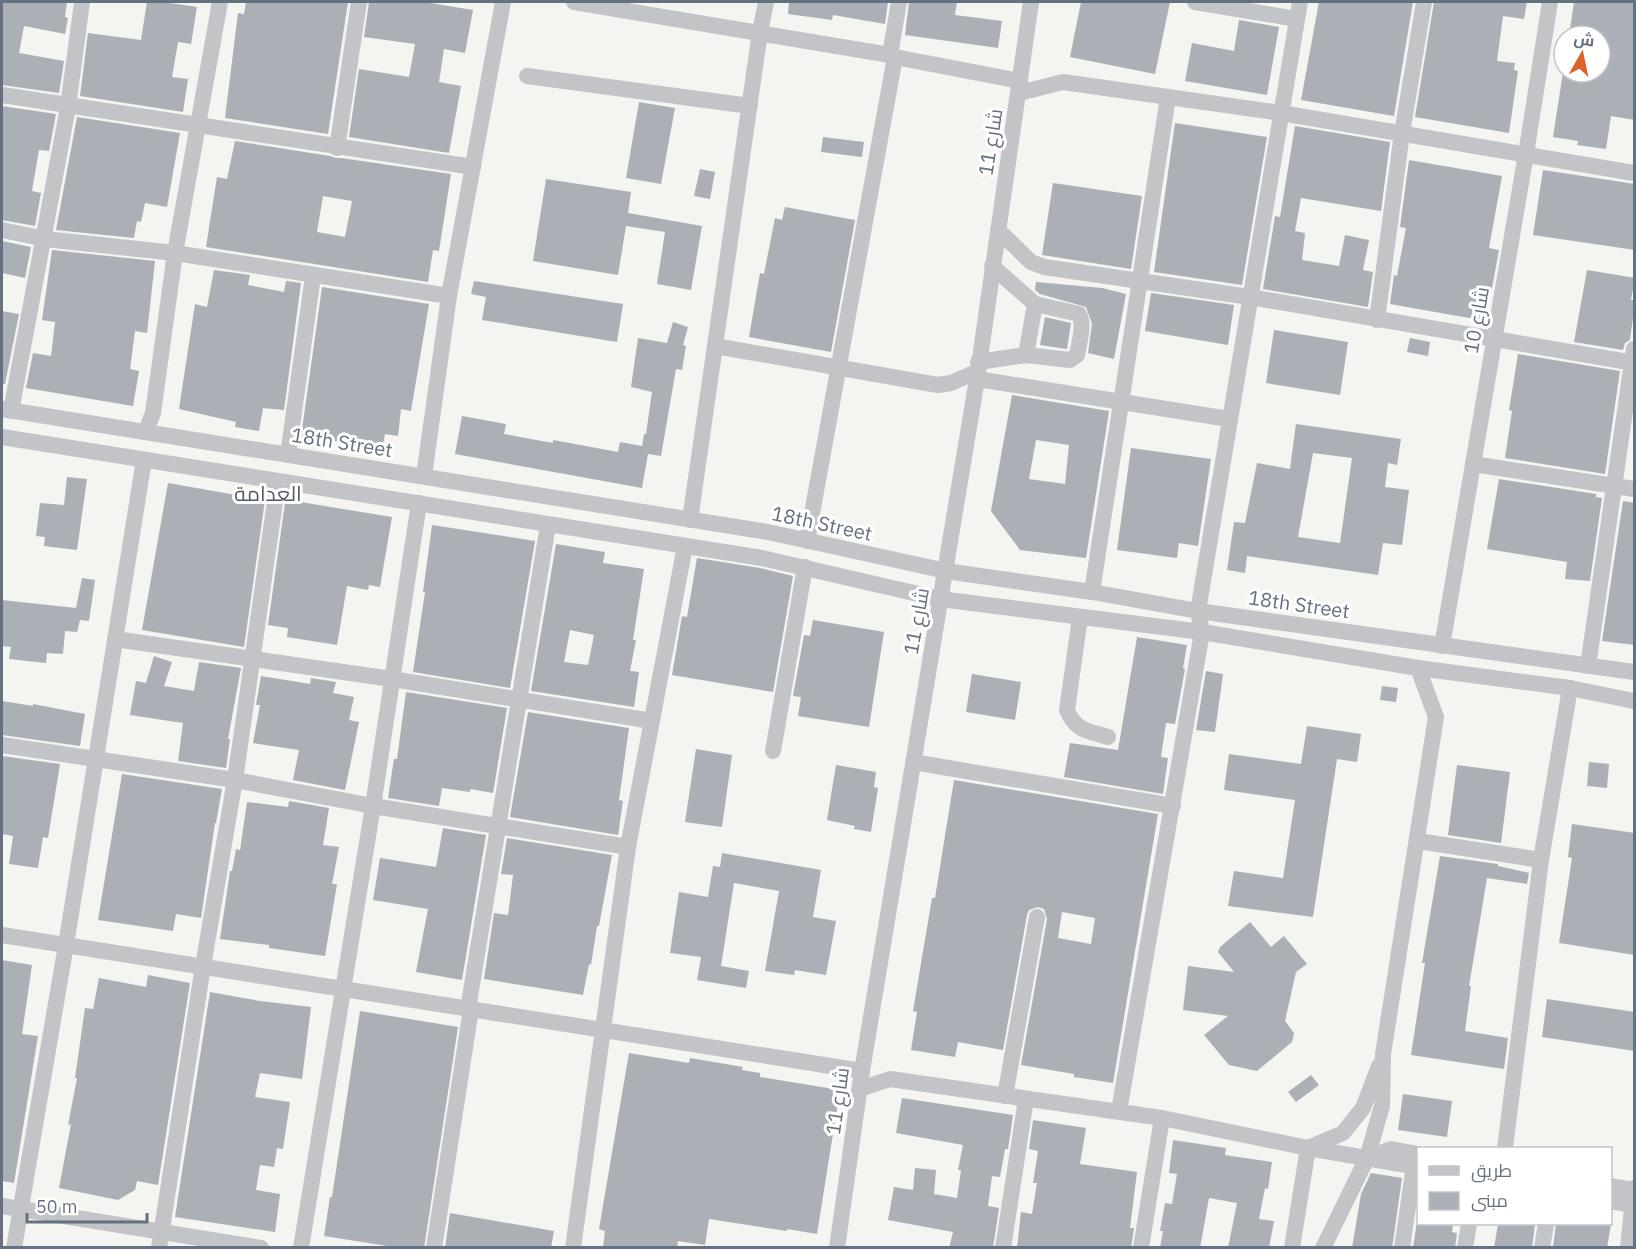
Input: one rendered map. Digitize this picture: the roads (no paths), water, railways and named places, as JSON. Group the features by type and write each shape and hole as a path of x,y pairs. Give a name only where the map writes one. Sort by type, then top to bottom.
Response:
{"street":[{"path":"6,410 45,239 68,107 82,2"},
{"path":"146,432 153,413 175,253 220,2"},
{"path":"337,148 359,2"},
{"path":"424,476 449,296 502,2"},
{"path":"574,2 629,6 892,56 1019,87 1063,82 1281,113 1635,173"},
{"path":"690,520 766,2"},
{"path":"807,541 892,56 899,2"},
{"name":"شارع 11","path":"837,1248 862,1071 946,571 1031,2"},
{"path":"1195,2 1297,19"},
{"path":"1119,1111 1202,632 1198,611 1300,2"},
{"path":"1377,320 1402,133 1424,2"},
{"name":"شارع 10","path":"1442,646 1550,2"},
{"path":"527,76 750,106"},
{"path":"2,95 68,107 473,167"},
{"path":"1092,592 1168,97"},
{"path":"2,230 45,239 175,253 449,296"},
{"path":"998,230 1031,262 1044,267 1250,297 1494,341 1634,358 1588,666"},
{"path":"716,346 938,385 957,381 977,371 1026,355 1070,360 1077,355 1083,321 1079,314 1035,304 992,266"},
{"path":"288,455 313,276"},
{"path":"1026,355 1035,304"},
{"path":"977,371 1122,403 1229,419"},
{"name":"18th Street","path":"6,410 768,532 946,571 1092,592 1198,611 1635,672"},
{"path":"2,437 685,546 805,567 940,599 1202,632 1418,668 1570,688 1635,700"},
{"path":"14,1248 66,945 144,460"},
{"path":"1473,464 1635,489"},
{"path":"160,1239 235,780 278,481"},
{"path":"301,1248 344,989 419,504"},
{"path":"434,1248 548,525"},
{"path":"573,1248 628,847 685,546"},
{"path":"773,751 805,567"},
{"path":"1080,617 1067,710 1071,721 1079,728 1108,737"},
{"path":"115,639 392,679 652,721"},
{"path":"1323,1248 1367,1158 1382,1106 1383,1054 1436,717 1418,668"},
{"path":"1505,1147 1541,860 1570,688"},
{"path":"2,745 235,780 373,806 628,847"},
{"path":"913,762 1173,806"},
{"path":"1418,841 1541,860"},
{"path":"1005,1096 1037,917"},
{"path":"2,935 862,1071"},
{"path":"1308,1148 1343,1132 1363,1108 1383,1054"},
{"path":"860,1089 890,1078 1162,1118 1367,1158 1417,1162 1402,1248"},
{"path":"1003,1248 1026,1098"},
{"path":"1141,1248 1162,1118"},
{"path":"1292,1248 1308,1148"},
{"path":"1612,1186 1634,1196"},
{"path":"1612,1201 1634,1196"},
{"path":"1628,1248 1634,1196"},
{"path":"2,1206 160,1239 261,1248"},
{"path":"1465,1248 1469,1225"},
{"path":"1542,1248 1546,1225"}],"district":[{"name":"العدامة","path":"268,493"}]}
